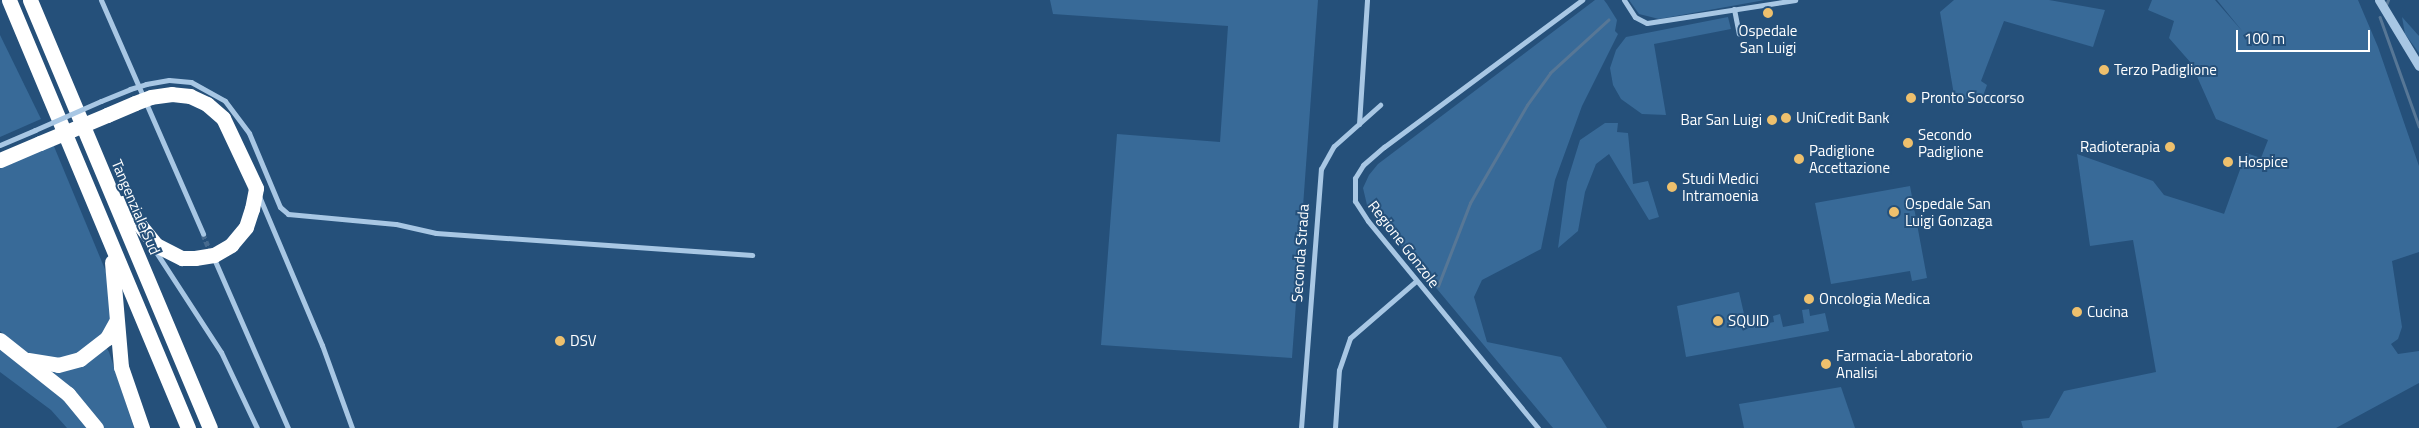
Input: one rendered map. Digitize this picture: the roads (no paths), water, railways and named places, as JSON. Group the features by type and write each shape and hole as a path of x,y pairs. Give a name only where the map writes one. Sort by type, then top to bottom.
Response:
{"highway":[{"path":"9,0 188,428"},
{"name":"Tangenziale Sud","path":"30,0 210,428"},
{"path":"0,160 37,137 148,90 198,99 215,110 230,128 256,188 246,227 231,245 214,255 182,258 168,253 145,235 108,184"},
{"path":"109,241 121,367 142,427"},
{"path":"22,358 58,365 80,359 108,338 117,321"},
{"path":"0,340 68,394 96,428"}],"street":[{"path":"101,0 203,234"},
{"path":"1358,124 1367,0"},
{"name":"Regione Gonzole","path":"1538,428 1416,281 1355,201 1355,178 1384,147 1582,0"},
{"path":"1620,0 1635,17 1646,23 1795,0"},
{"path":"1624,0 1626,7"},
{"path":"2379,0 2419,66"},
{"path":"1734,9 1739,34"},
{"path":"148,90 169,80 191,82 224,101 249,133 280,207 288,214 396,224 436,233 752,255"},
{"name":"Seconda Strada","path":"1301,428 1317,183 1327,154 1380,105"},
{"path":"0,145 37,137"},
{"path":"256,188 322,345 352,428"},
{"path":"145,235 221,352 257,428"},
{"path":"215,261 288,428"},
{"path":"1335,428 1339,370 1345,346 1356,331 1416,281"}],"waterway":[{"path":"2386,5 2388,0"},
{"path":"2380,17 2419,126"},
{"path":"1438,286 1470,203 1527,105 1550,73 1608,20"}],"tunnel":[{"path":"203,234 211,254"}],"place":[{"name":"Ospedale San Luigi","path":"1768,13"},
{"name":"Terzo Padiglione","path":"2104,70"},
{"name":"Pronto Soccorso","path":"1911,98"},
{"name":"UniCredit Bank","path":"1786,118"},
{"name":"Bar San Luigi","path":"1772,120"},
{"name":"Secondo Padiglione","path":"1908,143"},
{"name":"Radioterapia","path":"2170,147"},
{"name":"Padiglione Accettazione","path":"1799,159"},
{"name":"Hospice","path":"2228,162"},
{"name":"Studi Medici Intramoenia","path":"1672,187"},
{"name":"Ospedale San Luigi Gonzaga","path":"1894,212"},
{"name":"Oncologia Medica","path":"1809,299"},
{"name":"Cucina","path":"2077,312"},
{"name":"SQUID","path":"1718,321"},
{"name":"DSV","path":"560,341"},
{"name":"Farmacia-Laboratorio Analisi","path":"1826,364"}]}
